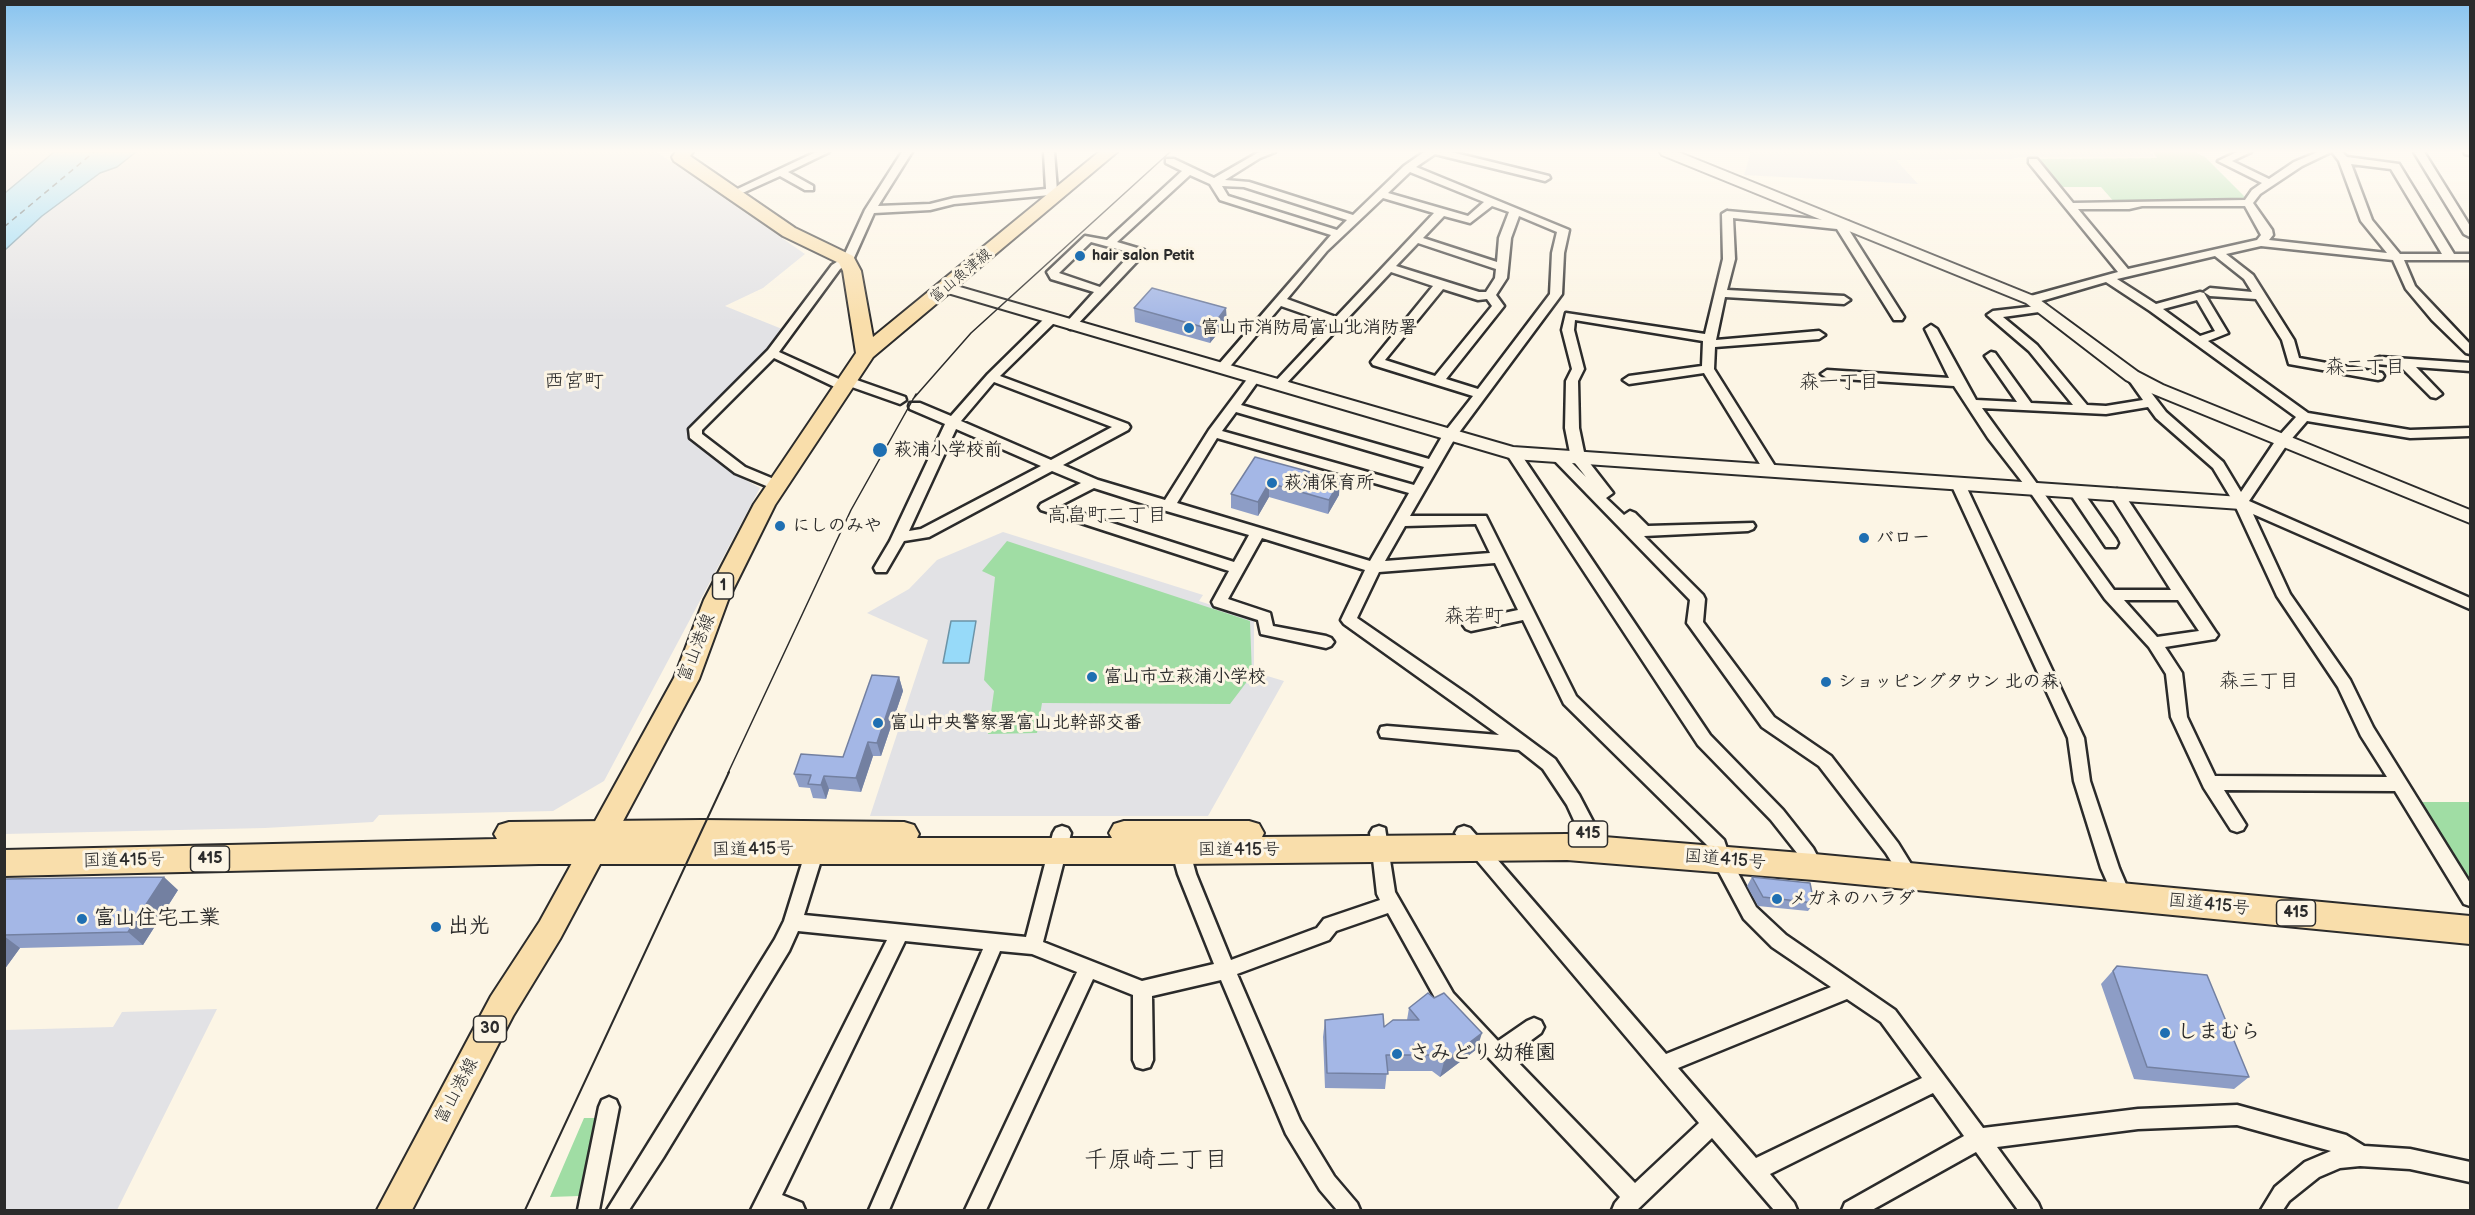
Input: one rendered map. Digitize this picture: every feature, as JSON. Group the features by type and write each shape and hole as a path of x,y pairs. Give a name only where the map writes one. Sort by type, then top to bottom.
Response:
{"highway":[{"name":"国道415号","path":"4,847 818,841 1470,840 1593,842 2119,888 2470,912"},
{"name":"国道415号","path":"4,863 597,842"},
{"name":"国道415号","path":"2119,888 2470,930"}],"main road":[{"path":"756,209 789,232 847,260 852,270 866,353"},
{"name":"富山魚津線","path":"866,353 1038,209"},
{"name":"富山港線","path":"394,1210 502,1006 550,930 686,679 716,600 776,485 866,353"}],"street":[{"path":"776,485 740,470 695,435 696,429 772,353 836,267 847,260 870,210 896,209"},
{"path":"1110,243 1147,209"},
{"path":"1258,209 1339,234"},
{"path":"1322,209 1354,219"},
{"path":"1223,367 1323,249 1365,209"},
{"path":"1430,209 1470,220 1482,209"},
{"path":"1508,209 1563,230 1558,253 1556,294 1449,436 1374,567 1348,620 1464,700 1549,764 1573,800 1593,842"},
{"path":"1804,209 2037,304 2132,376 2157,389 2470,517"},
{"path":"2072,209 2125,273"},
{"path":"2252,209 2266,230 2261,243"},
{"path":"2362,209 2367,221 2397,257 2410,287 2468,345"},
{"path":"2421,209 2450,257"},
{"path":"2454,209 2470,234"},
{"path":"1279,384 1441,212"},
{"path":"1490,295 1501,278 1505,238 1515,212"},
{"path":"1771,471 1708,369 1710,341 1729,259 1726,214 1843,225"},
{"path":"1843,225 1898,317"},
{"path":"1070,325 1140,252 1089,238 1053,272 1055,277 1102,291"},
{"path":"1416,239 1502,267"},
{"path":"2082,409 2033,348 1993,315 2037,304 2125,273 2261,243 2397,257 2470,256"},
{"path":"2217,252 2249,277 2288,340 2293,361 2378,376"},
{"path":"1387,267 1478,296 1490,295"},
{"path":"2108,278 2154,308 2304,416 2410,434 2470,432"},
{"path":"1441,284 1377,362 1481,394"},
{"path":"946,288 1513,453 2241,503 2470,604"},
{"path":"2210,292 2260,296"},
{"path":"1720,293 1844,300"},
{"path":"1438,381 1498,306 1490,295"},
{"path":"2154,308 2200,296 2222,333 2198,340"},
{"path":"1280,301 1337,321"},
{"path":"1748,526 1645,531 1603,490 1578,458 1572,428 1572,381 1578,369 1568,330 1570,316 1710,341 1819,335"},
{"path":"880,568 898,537 952,423 992,377 1051,320"},
{"path":"1931,329 1958,382 1975,404 1993,435 2035,489 2110,595 2154,643 2174,673 2179,717 2210,783 2237,825"},
{"path":"772,353 845,383 900,400"},
{"path":"1991,356 2027,407"},
{"path":"2380,361 2470,367"},
{"path":"2404,363 2436,394"},
{"path":"1629,380 1708,369"},
{"path":"1827,374 1958,382"},
{"path":"2132,376 2161,415 2218,465 2241,503 2284,596 2344,684 2367,731 2470,898"},
{"path":"898,537 924,534 1123,427 992,377"},
{"path":"1168,507 1214,433 1255,377"},
{"path":"1975,404 2106,410 2152,402"},
{"path":"915,406 1093,483 1257,534 1374,567 1500,557"},
{"path":"1233,407 1433,465"},
{"path":"2241,503 2283,440 2304,416"},
{"path":"1214,433 1418,491"},
{"path":"1513,453 1704,741 1777,815 1810,860"},
{"path":"1558,457 1698,599 1695,623 1768,722 1825,761 1905,869"},
{"path":"1093,483 1046,507 1238,568"},
{"path":"1958,484 2076,738 2082,781 2119,888"},
{"path":"2076,492 2111,543"},
{"path":"2118,494 2182,595 2210,634 2154,643"},
{"path":"1400,521 1481,519 1570,700 1720,852 1750,913 1779,941 1888,1016 2031,1210"},
{"path":"1257,534 1219,602 1265,617 1266,630 1326,642"},
{"path":"2110,595 2182,595"},
{"path":"1471,625 1528,614"},
{"path":"1387,732 1523,744"},
{"path":"2210,783 2401,784"},
{"path":"1470,840 1787,1210"},
{"path":"617,1210 662,1142 782,945 793,922 818,841"},
{"path":"1033,946 1060,841"},
{"path":"1380,841 1386,894 1446,999 1628,1204 1713,1124"},
{"path":"1178,842 1187,874 1293,1127 1327,1183 1350,1210"},
{"path":"793,922 1033,946 1142,990 1226,970 1323,934 1330,925 1392,904"},
{"path":"795,1210 764,1206 900,933"},
{"path":"879,1210 995,942"},
{"path":"975,1210 1088,969"},
{"path":"1663,1065 1849,989"},
{"path":"1142,990 1143,1060"},
{"path":"1497,1054 1534,1027"},
{"path":"1754,1171 1936,1081"},
{"path":"588,1210 609,1107"},
{"path":"1852,1210 1979,1139 2138,1119 2237,1115 2346,1145 2360,1156"},
{"path":"2271,1210 2282,1194 2312,1169 2340,1158 2360,1156 2410,1159 2470,1172"}],"shaded area":[{"path":"52,209 739,209 805,254 763,288 725,306 782,329 768,350 693,438 728,470 760,488 604,781 553,811 379,815 373,822 265,828 5,834 4,250"},
{"name":"富山市立萩浦小学校","path":"1003,532 1203,595 1199,601 1254,619 1254,672 1284,681 1208,816 870,816 928,640 867,613 909,589 937,560"},
{"path":"217,1009 117,1210 5,1210 5,1030 113,1027 122,1012"}],"green space":[{"path":"1007,541 1250,621 1252,675 1230,704 1042,703 1037,733 988,734 994,691 984,680 995,577 982,571"},
{"path":"2418,802 2470,802 2470,889"},
{"path":"584,1118 595,1118 579,1196 550,1197"}],"water":[{"path":"5,209 52,209 42,216 5,250"},
{"path":"951,621 976,621 969,663 943,663"}],"building":[{"path":"1152,288 1226,308 1210,329 1134,308"},
{"path":"1255,457 1340,480 1329,500 1269,483 1258,502 1231,494"},
{"path":"872,675 899,677 877,743 868,742 856,778 824,776 821,785 808,784 811,775 794,774 801,754 843,757"},
{"name":"富山住宅工業","path":"164,877 128,932 4,935 4,879"},
{"path":"1752,877 1810,883 1814,903 1763,897"},
{"name":"しまむら","path":"2117,966 2207,975 2249,1077 2147,1067 2113,971"},
{"name":"さみどり幼稚園","path":"1428,993 1434,998 1444,993 1482,1033 1444,1062 1436,1055 1386,1055 1388,1074 1327,1073 1325,1020 1383,1014 1384,1027 1393,1020 1419,1020 1409,1008"}],"ferry route":[{"path":"4,227 26,209"}],"tram line":[{"path":"914,398 971,333 1108,209"},
{"path":"914,398 916,394"},
{"path":"728,773 851,510 914,398"},
{"path":"525,1210 729,772"}],"place":[{"name":"hair salon Petit","path":"1080,256"},
{"name":"富山市消防局富山北消防署","path":"1189,328"},
{"name":"萩浦小学校前","path":"880,450"},
{"name":"萩浦保育所","path":"1272,483"},
{"name":"にしのみや","path":"780,526"},
{"name":"バロー","path":"1864,538"},
{"name":"富山市立萩浦小学校","path":"1092,677"},
{"name":"ショッピングタウン 北の森","path":"1826,682"},
{"name":"富山中央警察署富山北幹部交番","path":"878,723"},
{"name":"メガネのハラダ","path":"1777,899"},
{"name":"富山住宅工業","path":"82,919"},
{"name":"出光","path":"436,927"},
{"name":"しまむら","path":"2165,1033"},
{"name":"さみどり幼稚園","path":"1397,1054"}],"district":[{"name":"森二丁目","path":"2365,368"},
{"name":"西宮町","path":"574,382"},
{"name":"森一丁目","path":"1839,383"},
{"name":"高畠町二丁目","path":"1107,516"},
{"name":"森若町","path":"1474,617"},
{"name":"森三丁目","path":"2259,682"},
{"name":"千原崎二丁目","path":"1156,1161"}]}
